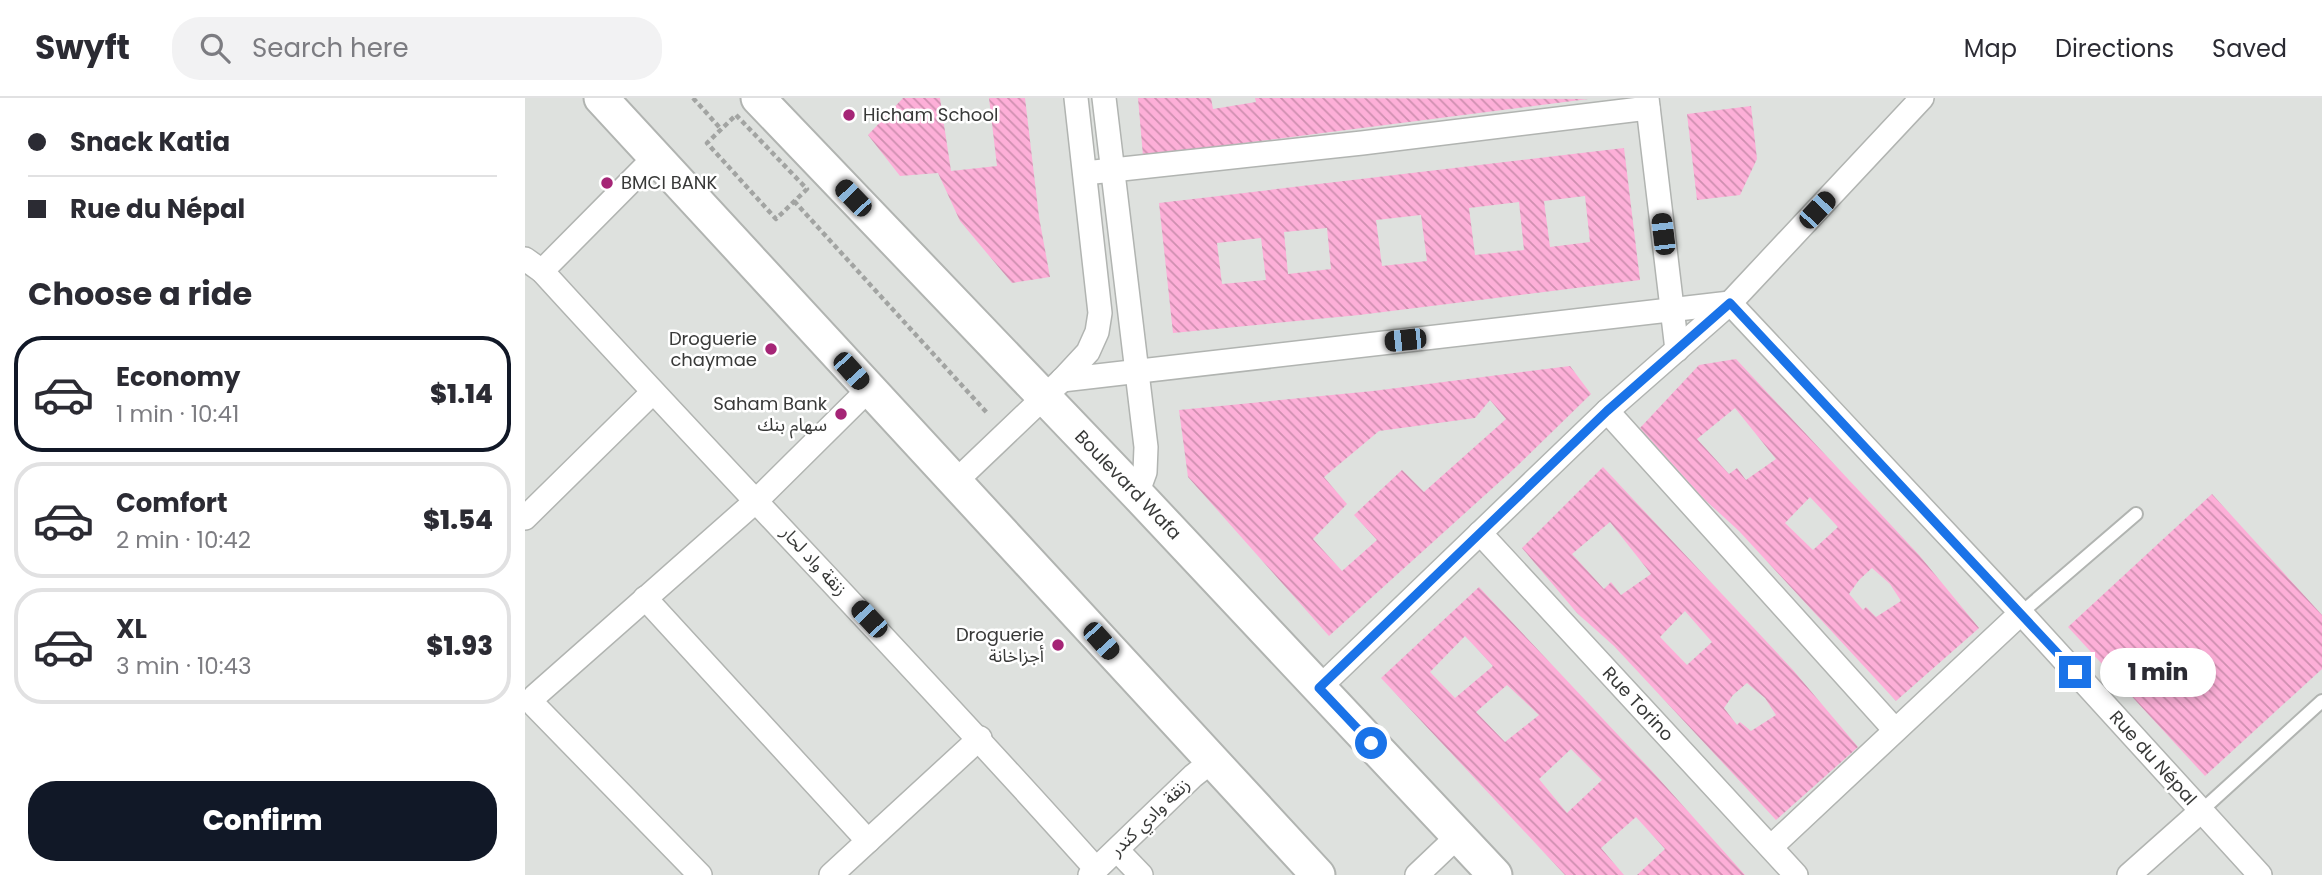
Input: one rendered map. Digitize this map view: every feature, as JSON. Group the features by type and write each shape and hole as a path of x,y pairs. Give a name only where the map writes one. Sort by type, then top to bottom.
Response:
{"street":[{"path":"601,98 1318,875"},
{"name":"Boulevard Wafa","path":"758,98 1052,389 1137,494 1495,875"},
{"path":"954,482 1052,389 1087,352 1097,332 1100,313 1076,98"},
{"path":"1104,98 1146,447 1145,472 1137,494"},
{"path":"1319,688 1607,411 1730,303 1921,98"},
{"path":"1085,173 1361,144 1647,103 1677,350"},
{"path":"533,265 655,158"},
{"name":"زنقة واد لحار","path":"533,265 980,738 1093,872"},
{"path":"1052,389 1137,370 1730,303"},
{"name":"Rue du Népal","path":"1730,303 2021,613 2260,875"},
{"path":"700,875 554,725 534,701 535,696 757,500 868,390"},
{"path":"525,518 653,392"},
{"path":"1607,411 1895,730"},
{"name":"Rue Torino","path":"1480,533 1795,875"},
{"path":"645,598 868,841"},
{"path":"1771,847 2021,613"},
{"path":"831,875 980,738"},
{"name":"زنقة وادي كندر","path":"1093,872 1212,761"},
{"path":"2129,875 2201,811"},
{"path":"1417,875 1458,836"},
{"path":"1117,850 1141,875"}],"lane":[{"path":"2021,613 2136,514"},
{"path":"2201,811 2322,701"}],"path":[{"path":"693,98 721,129"},
{"path":"736,115 807,189 776,219 706,143 721,129 736,115"},
{"path":"794,201 1006,433"}],"building":[{"path":"903,98 940,98 951,171 997,166 989,98 1025,98 1039,217 1050,277 1012,283 960,221 938,173 900,176 868,135"},
{"path":"1138,98 1211,98 1213,109 1256,102 1255,98 1588,99 1143,156"},
{"path":"1751,106 1757,159 1740,195 1697,200 1687,114"},
{"path":"1624,148 1640,280 1359,315 1173,333 1159,203","holes":["1585,196 1590,242 1550,247 1544,201","1519,202 1524,250 1475,255 1469,208","1421,215 1427,261 1382,266 1376,220","1327,228 1331,269 1288,274 1284,232","1261,238 1266,280 1222,284 1217,243"]},
{"path":"1736,359 1919,555 1979,628 1896,701 1640,428 1699,365","holes":["1735,408 1776,459 1746,480 1737,468 1729,474 1697,439","1810,497 1838,527 1813,550 1785,523","1872,568 1890,584 1901,601 1876,617 1866,607 1863,610 1849,594"]},
{"path":"1570,366 1591,394 1516,467 1329,636 1188,477 1179,410 1373,391","holes":["1490,400 1506,419 1424,492 1402,470 1354,515 1377,540 1342,571 1313,539 1347,504 1324,477 1379,431 1475,418"]},
{"path":"1603,467 1793,670 1858,747 1776,820 1614,646 1577,613 1522,548","holes":["1610,522 1651,574 1621,595 1611,582 1604,589 1572,554","1685,611 1712,642 1687,665 1660,637","1747,683 1765,698 1776,715 1751,731 1740,722 1737,725 1724,708 1733,695"]},
{"path":"2212,494 2322,615 2322,669 2205,776 2068,627"},
{"path":"1479,587 1651,770 1745,875 1637,875 1665,849 1636,817 1601,848 1624,875 1565,875 1381,678","holes":["1465,636 1493,666 1455,698 1430,672","1507,685 1539,715 1505,742 1476,712","1571,749 1602,780 1567,813 1539,779"]}],"place":[{"name":"Hicham School","path":"849,115"},
{"name":"BMCI BANK","path":"607,183"},
{"name":"Droguerie chaymae","path":"771,349"},
{"name":"Saham Bank سهام بنك","path":"841,414"},
{"name":"Droguerie أجزاخانة","path":"1058,645"}],"route":[{"path":"1371,743 1319,688 1607,411 1730,303 2075,672"}]}
